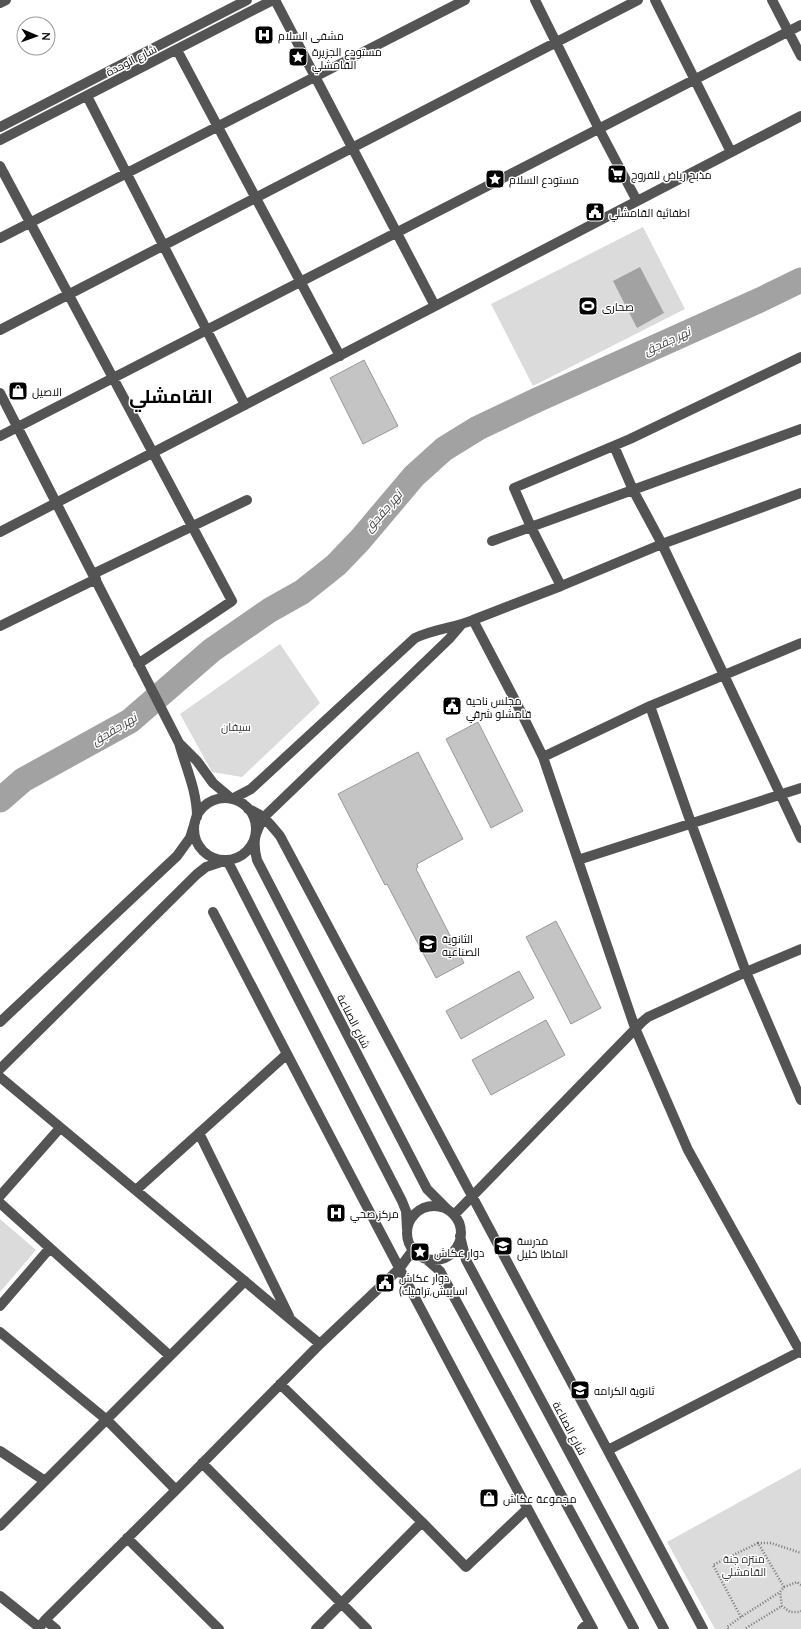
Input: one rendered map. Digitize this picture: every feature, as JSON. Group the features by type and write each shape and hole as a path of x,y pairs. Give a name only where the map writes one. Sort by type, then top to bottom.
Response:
{"street":[{"path":"0,3 6,0"},
{"name":"شارع الوحدة","path":"0,127 247,0"},
{"path":"274,0 435,306"},
{"name":"شارع الوحدة","path":"0,140 274,0"},
{"path":"0,238 465,0"},
{"path":"535,0 599,129 637,201"},
{"path":"0,330 638,0"},
{"path":"655,0 731,152"},
{"path":"772,0 801,56"},
{"path":"0,436 801,25"},
{"path":"177,50 340,356"},
{"path":"87,96 245,405"},
{"path":"0,532 801,116"},
{"path":"0,166 232,601 138,664"},
{"path":"561,586 531,527 514,488 614,446 801,358"},
{"path":"0,393 179,743 195,791 195,836 202,849 213,857 227,860"},
{"path":"492,542 801,429"},
{"path":"614,446 633,490 662,544 801,838"},
{"path":"0,1022 177,856 190,838 196,820 202,809 209,803 222,798 232,799 251,789 415,638 429,631 461,625 561,586 662,544 801,493"},
{"path":"0,626 192,526 247,500"},
{"path":"473,620 543,757 635,1028 688,1150 801,1352 608,1450"},
{"path":"0,1069 197,874 206,867 236,857 244,852 251,845 264,817 449,639 461,625"},
{"path":"543,757 650,706 801,643"},
{"path":"650,706 746,972 801,1100"},
{"path":"179,743 197,761 219,790 248,809 257,812 264,817 280,836 703,1629"},
{"path":"578,860 801,788"},
{"path":"248,809 254,822 254,836"},
{"name":"شارع الصناعة","path":"254,836 254,847 257,860 427,1189 451,1212"},
{"path":"227,860 402,1201 406,1211 407,1236 414,1250 440,1271 634,1629"},
{"path":"213,912 588,1627"},
{"path":"451,1212 473,1197 635,1028 648,1017 746,972 801,949"},
{"path":"136,1190 287,1054"},
{"path":"0,1077 320,1344"},
{"path":"0,1196 60,1128"},
{"path":"199,1133 291,1320"},
{"path":"0,1203 170,1356"},
{"path":"407,1229 413,1215 419,1210 433,1206 441,1206 451,1212 458,1221 460,1236 458,1244 448,1255 434,1260 426,1259"},
{"name":"شارع الصناعة","path":"460,1236 466,1260 664,1629"},
{"path":"0,1306 50,1248"},
{"path":"41,1626 320,1344 399,1269 414,1250"},
{"path":"0,1526 245,1281"},
{"path":"0,1332 107,1420 176,1490"},
{"path":"280,1384 422,1522 466,1567 527,1509"},
{"path":"0,1451 45,1481"},
{"path":"202,1463 367,1629"},
{"path":"316,1629 422,1522"},
{"path":"127,1538 219,1629"},
{"path":"0,1596 41,1626 56,1629"}],"path":[{"path":"758,1543 784,1587"},
{"path":"741,1617 713,1565 758,1543 771,1543 801,1553"},
{"path":"728,1629 727,1627 780,1592 784,1587 797,1582 801,1585"},
{"path":"780,1592 782,1606 790,1612 800,1613"},
{"path":"746,1629 782,1606"}],"green space":[{"name":"صحارى","path":"643,227 685,309 533,386 491,304"},
{"name":"سيفان","path":"280,644 320,703 242,777 212,772 180,714"},
{"path":"0,1219 36,1250 0,1292"},
{"name":"منتزه جنة القامشلي","path":"801,1468 801,1629 715,1629 667,1542"}],"shaded area":[{"path":"640,267 664,313 637,328 613,281"}],"building":[{"path":"364,360 398,426 363,444 330,378"},
{"path":"478,722 523,811 491,828 446,739"},
{"path":"418,752 463,839 417,864 418,867 416,869 464,963 436,978 387,884 385,885 338,794"},
{"path":"556,921 601,1008 571,1024 526,937"},
{"path":"519,971 534,998 461,1039 446,1011"},
{"path":"546,1020 565,1055 491,1095 472,1060"}],"waterway":[{"name":"نهر جقجق","path":"0,800 23,780 130,721 212,650 270,610 302,592 336,565 360,540 414,476 444,449 478,428 537,400 760,300 801,280"}],"place":[{"name":"مشفى السلام","path":"264,35"},
{"name":"مستودع الجزيرة القامشلي","path":"298,57"},
{"name":"مذبح رياض للفروج","path":"617,174"},
{"name":"مستودع السلام","path":"495,179"},
{"name":"اطفائية القامشلي","path":"595,212"},
{"name":"صحارى","path":"588,306"},
{"name":"الاصيل","path":"18,391"},
{"name":"مجلس ناحية قامشلو شرقي","path":"452,706"},
{"name":"الثانوية الصناعيه","path":"428,944"},
{"name":"مركز صحي","path":"336,1213"},
{"name":"مدرسة الماظا خليل","path":"503,1246"},
{"name":"دوار عكاش","path":"420,1252"},
{"name":"دوار عكاش (اساييش٫ترافيك","path":"385,1283"},
{"name":"ثانوية الكرامه","path":"580,1390"},
{"name":"مجموعة عكاش","path":"489,1498"}],"district":[{"name":"القامشلي","path":"171,395"}]}
